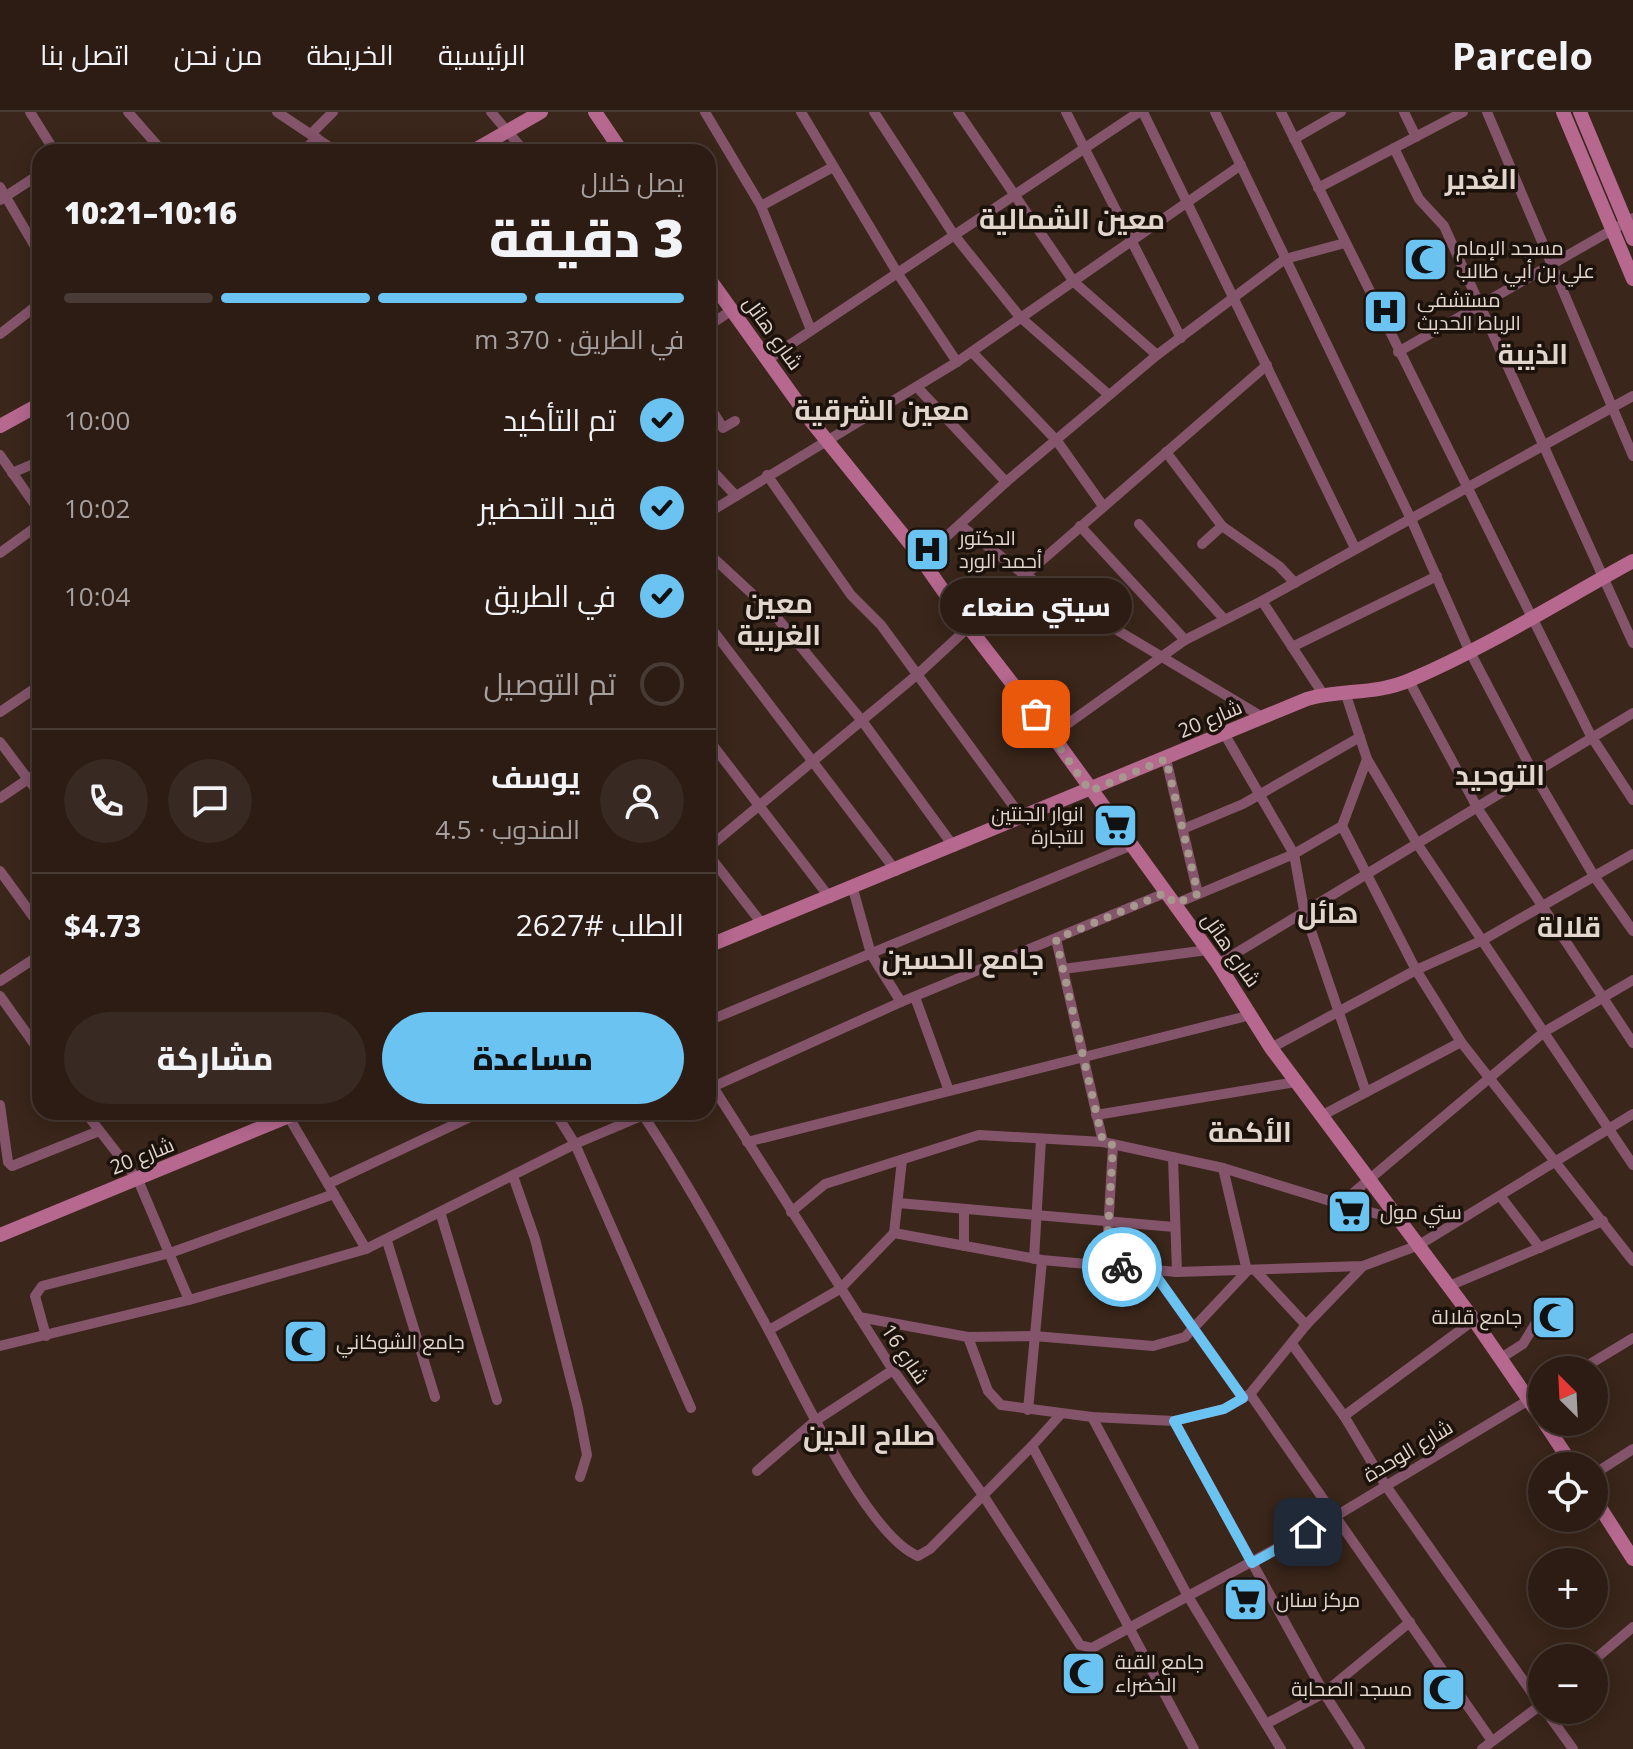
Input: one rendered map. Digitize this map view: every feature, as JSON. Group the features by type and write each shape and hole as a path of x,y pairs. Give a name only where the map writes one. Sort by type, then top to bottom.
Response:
{"street":[{"path":"30,112 50,144"},
{"path":"128,112 156,144"},
{"path":"277,112 326,144"},
{"path":"308,144 333,112"},
{"path":"491,112 519,144"},
{"path":"484,144 541,112"},
{"path":"595,112 617,144"},
{"path":"801,112 898,274 957,362"},
{"path":"874,112 954,235 1020,317 1109,395"},
{"path":"958,112 1074,282 1157,355"},
{"path":"1066,112 1181,338"},
{"path":"767,360 1141,112 1355,548"},
{"path":"1215,112 1410,517 1469,650 1534,774 1594,876 1633,931"},
{"path":"1281,112 1591,736 1633,800"},
{"path":"1294,139 1341,112"},
{"path":"1404,112 1416,137"},
{"path":"1318,188 1463,112"},
{"path":"1487,112 1633,456"},
{"path":"1563,112 1633,279"},
{"path":"1580,112 1629,220 1633,239"},
{"path":"706,113 761,206 811,330"},
{"path":"1394,148 1419,199 1444,226 1633,643"},
{"path":"716,508 957,362 1187,206 1241,165"},
{"path":"761,206 833,167"},
{"path":"32,178 2,194 32,242"},
{"path":"1398,352 1629,220"},
{"path":"922,559 1006,482 1157,355 1285,259 1345,243"},
{"name":"شارع هائل","path":"716,288 828,442 922,559 970,629 1052,735 1218,964 1271,1048 1321,1116 1501,1358 1528,1387"},
{"path":"0,334 32,309"},
{"path":"716,321 732,310"},
{"path":"972,352 1057,441 1103,506"},
{"path":"716,844 970,629 1080,526 1267,365"},
{"path":"917,387 1006,482"},
{"path":"1052,735 1164,658 1185,640 1262,601 1633,396"},
{"path":"0,426 32,408"},
{"path":"716,417 723,428 735,421"},
{"path":"1166,452 1222,526 1279,566 1295,583"},
{"path":"0,455 32,501"},
{"path":"12,473 32,464"},
{"path":"716,475 736,496"},
{"path":"767,475 851,595 881,625 1023,819"},
{"path":"1139,524 1224,619"},
{"path":"960,525 1025,575 1264,718"},
{"path":"1080,526 1185,640"},
{"path":"1202,544 1222,526"},
{"path":"0,553 32,530"},
{"path":"716,560 773,613 863,722 954,847"},
{"name":"شارع 20","path":"716,943 1323,694 1346,695 1409,681 1633,561"},
{"path":"1292,647 1437,576"},
{"path":"1262,601 1323,694"},
{"path":"716,634 896,871"},
{"path":"1409,681 1478,809 1633,1043"},
{"path":"0,712 32,690"},
{"path":"1346,695 1367,759 1418,845 1633,1165"},
{"path":"1218,964 1633,713"},
{"path":"1225,735 1294,854 1304,910 1366,1092"},
{"path":"1183,829 1243,804 1360,737"},
{"path":"0,742 32,784"},
{"path":"716,749 830,898"},
{"path":"1166,759 1198,894"},
{"path":"716,1082 1056,939 1170,898 1198,894 1294,854 1342,826 1367,759"},
{"path":"0,798 32,776"},
{"path":"1342,826 1416,970 1461,1042 1633,1261"},
{"path":"716,1018 1130,846"},
{"path":"1271,1048 1416,970 1483,940 1633,854"},
{"path":"716,862 763,925"},
{"path":"0,871 32,915"},
{"path":"853,889 871,954 901,1002"},
{"path":"1056,939 1096,1115 1108,1143 1106,1266"},
{"path":"1063,969 1208,950"},
{"path":"0,981 32,960"},
{"path":"1340,1204 1370,1182 1489,1075 1544,1032 1633,980"},
{"path":"0,996 32,1039"},
{"path":"915,997 949,1091"},
{"path":"747,1142 1251,1015"},
{"path":"1321,1116 1461,1042"},
{"path":"1096,1115 1296,1082"},
{"name":"شارع 16","path":"716,1094 893,1370 983,1495 1080,1645"},
{"path":"0,1105 8,1162 12,1166 99,1131"},
{"path":"894,1233 1038,1259 1177,1272 1363,1266 1419,1245 1633,1114"},
{"path":"91,1120 138,1180 189,1300"},
{"name":"شارع 20","path":"0,1235 138,1180 275,1120"},
{"path":"295,1120 366,1249"},
{"path":"46,1336 35,1296 42,1286 170,1253 331,1189 465,1120"},
{"path":"560,1120 575,1144 691,1408"},
{"path":"0,1346 189,1300 366,1249 441,1215 575,1144 629,1120"},
{"path":"649,1120 769,1330 815,1421 875,1517 904,1550 918,1556 930,1549 1061,1414"},
{"path":"791,1212 825,1184 979,1135 1108,1143 1223,1168 1400,1220"},
{"path":"1028,1410 1038,1259 1041,1139"},
{"path":"1173,1157 1177,1272"},
{"path":"769,1330 840,1289 894,1233 902,1160"},
{"path":"1223,1168 1252,1271 1306,1325"},
{"path":"513,1176 535,1239 578,1408 587,1455 580,1477"},
{"path":"1501,1197 1540,1248"},
{"path":"898,1203 1174,1227"},
{"path":"964,1209 964,1246"},
{"path":"441,1215 497,1400"},
{"path":"1449,1286 1603,1221"},
{"path":"387,1241 435,1397"},
{"path":"968,1337 988,1391 1001,1405 1092,1417 1174,1421 1224,1409 1246,1396 1306,1325 1363,1266"},
{"path":"1152,1270 1193,1329 1336,1516 1492,1741"},
{"path":"859,1317 968,1337 1034,1336 1153,1346 1185,1337 1252,1271"},
{"path":"1501,1358 1523,1344 1547,1305"},
{"path":"1344,1416 1474,1320"},
{"path":"1604,1356 1633,1339"},
{"path":"1292,1344 1344,1416 1386,1486 1528,1686"},
{"path":"757,1471 815,1421 893,1370"},
{"name":"شارع الوحدة","path":"1080,1645 1092,1648 1189,1598 1336,1516 1528,1401"},
{"path":"1092,1417 1189,1598 1281,1749"},
{"path":"1174,1421 1324,1693 1360,1749"},
{"path":"1032,1446 1194,1749"},
{"path":"1608,1465 1633,1449"},
{"path":"1608,1520 1633,1559"},
{"path":"1266,1724 1324,1693 1410,1622"},
{"path":"1608,1648 1633,1627"},
{"path":"1482,1749 1528,1716"},
{"path":"1555,1724 1573,1749"}],"way so far":[{"path":"1036,714 1090,791 1166,759 1198,894 1175,904 1165,893 1056,939 1103,1142 1113,1145 1106,1266 1122,1267"}],"place":[{"name":"مسجد الإمام علي بن أبي طالب","path":"1425,260"},
{"name":"مستشفى الرباط الحديث","path":"1386,312"},
{"name":"الدكتور أحمد الورد","path":"928,549"},
{"name":"سيتي صنعاء","path":"1036,714"},
{"name":"انوار الجنتين للتجارة","path":"1115,825"},
{"name":"ستي مول","path":"1349,1212"},
{"name":"جامع قلالة","path":"1553,1317"},
{"name":"جامع الشوكاني","path":"305,1342"},
{"name":"مركز سنان","path":"1245,1600"},
{"name":"جامع القبة الخضراء","path":"1084,1674"},
{"name":"مسجد الصحابة","path":"1443,1689"}],"district":[{"name":"الغدير","path":"1481,179"},
{"name":"معين الشمالية","path":"1072,219"},
{"name":"الذيبة","path":"1533,354"},
{"name":"معين الشرقية","path":"882,410"},
{"name":"معين الغربية","path":"779,619"},
{"name":"التوحيد","path":"1500,775"},
{"name":"هائل","path":"1328,913"},
{"name":"قلالة","path":"1569,927"},
{"name":"جامع الحسين","path":"963,959"},
{"name":"الأكمة","path":"1250,1132"},
{"name":"صلاح الدين","path":"869,1435"}],"route":[{"path":"1122,1267 1152,1270 1243,1398 1224,1409 1174,1421 1252,1563 1308,1532"}]}
